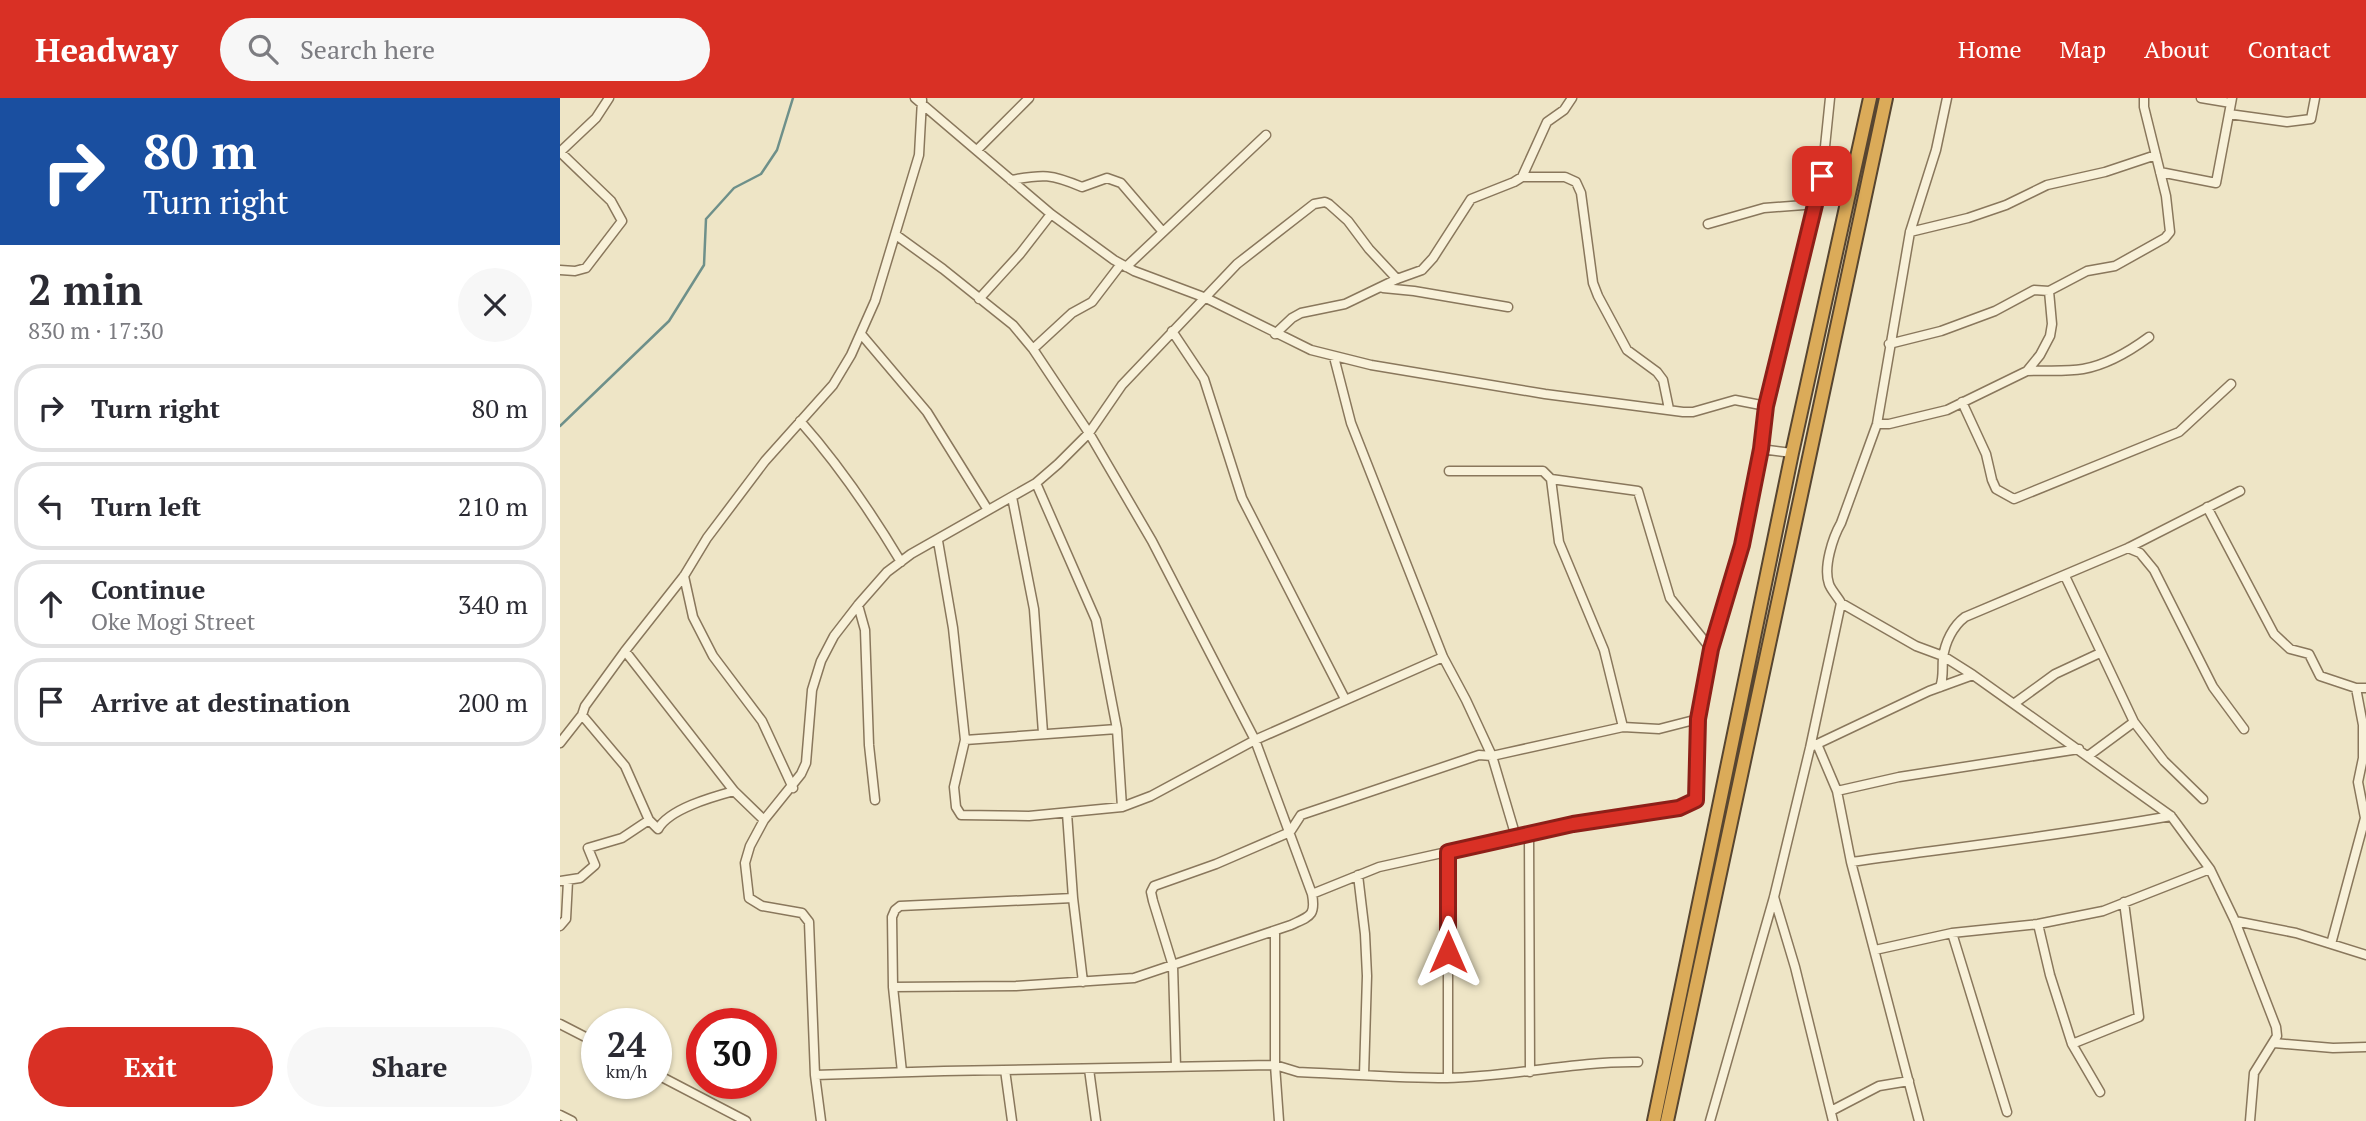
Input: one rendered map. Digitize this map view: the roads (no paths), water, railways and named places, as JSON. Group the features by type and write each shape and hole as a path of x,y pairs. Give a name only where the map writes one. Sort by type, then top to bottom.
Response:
{"highway":[{"path":"1654,1121 1792,453 1870,98"},
{"path":"1667,1121 1886,98"}],"street":[{"path":"560,270 575,271 586,268 622,221 611,201 560,152 596,118 609,98"},
{"path":"977,150 1029,98"},
{"path":"1522,177 1547,122 1564,110 1572,98"},
{"path":"1312,894 1379,867 1573,824 1679,808 1696,800 1698,719 1711,649 1742,545 1761,449 1766,406 1816,204 1822,176 1830,98"},
{"path":"1947,98 1936,150 1910,232 1877,424 1841,523 1833,537 1829,584 1841,603 1916,646 1943,656 1973,675 2171,816 2210,869 2235,921 2276,1027 2277,1037 2254,1073 2250,1121"},
{"path":"1889,344 1941,331 1995,311 2034,290 2049,291 2087,271 2115,266 2165,238 2170,232 2166,196 2144,98"},
{"path":"2160,172 2216,183 2231,101 2202,98"},
{"path":"2229,114 2299,122 2311,119 2315,98"},
{"path":"919,100 1051,214 1123,265 1206,298 1311,350 1335,357 1545,394 1693,412 1735,400 1766,406"},
{"path":"560,743 625,650 684,576 765,461 833,385 861,334 875,301 896,235 919,155 919,100"},
{"path":"1032,349 1072,313 1092,302 1123,265 1163,232 1266,135"},
{"path":"1910,232 1968,218 2006,205 2047,185 2105,172 2156,155"},
{"path":"1011,180 1041,174 1056,176 1082,187 1107,178 1121,183 1163,232"},
{"path":"1275,334 1301,313 1338,306 1422,270 1471,198 1522,177 1565,177 1576,182 1581,193 1593,283 1598,296 1627,349 1657,372 1663,380 1669,409"},
{"path":"821,1121 815,1075 809,922 802,913 762,906 749,898 746,863 750,846 764,820 802,774 806,763 812,691 821,661 834,636 887,572 1036,483 1089,433 1112,396 1242,259 1314,204 1325,202 1348,221 1397,279"},
{"path":"1708,224 1764,208 1816,204"},
{"path":"979,299 1020,254 1051,214"},
{"path":"893,987 1134,978 1275,931 1310,916 1315,907 1255,740 1152,541 1089,433 1013,325 896,235"},
{"path":"1381,288 1508,307"},
{"path":"2027,371 2050,336 2052,324 2049,291"},
{"path":"1172,331 1204,379 1242,498 1345,699"},
{"path":"861,334 927,412 988,510"},
{"path":"1877,424 1889,424 1947,410 2027,371 2081,369 2099,365 2149,337"},
{"path":"1335,357 1351,423 1443,657 1492,756 1516,837"},
{"path":"1962,402 1986,454 1996,489 2014,499 2179,432 2231,384"},
{"path":"800,421 876,519 901,562"},
{"path":"1761,449 1792,453"},
{"path":"1449,471 1543,471 1551,480 1559,542 1604,650 1623,727"},
{"path":"1551,480 1638,491 1670,598 1711,649"},
{"path":"1036,483 1096,620 1117,729 1122,807"},
{"path":"1940,687 1943,678 1943,656 1952,631 1965,617 2129,548 2240,491"},
{"path":"1012,496 1034,609 1043,733"},
{"path":"2207,507 2274,634 2290,649 2309,654 2320,676 2356,688 2366,688"},
{"path":"938,541 953,628 965,740 954,787 961,815 1029,816 1122,807 1151,796 1255,740 1443,657"},
{"path":"2129,548 2140,553 2154,570 2213,687 2244,729"},
{"path":"684,576 693,617 713,656 762,721 793,788"},
{"path":"2065,576 2134,722 2164,761 2203,799"},
{"path":"1710,1121 1813,746 1841,603"},
{"path":"858,605 865,631 869,745 875,800"},
{"path":"625,650 734,791 764,820"},
{"path":"2015,703 2054,674 2100,653"},
{"path":"1813,746 1940,687 1973,675"},
{"path":"2331,944 2365,818 2358,782 2363,758 2363,725 2356,688"},
{"path":"582,715 625,766 649,820 658,829 662,821 703,800 734,791"},
{"path":"1176,1068 1173,966 1153,901 1154,886 1216,864 1290,832 1301,815 1479,755 1492,756 1623,727 1659,729 1698,719"},
{"path":"2088,756 2134,722"},
{"path":"965,740 1117,729"},
{"path":"1813,746 1837,791 1851,862 1919,1121"},
{"path":"1837,791 1899,777 2079,749"},
{"path":"1067,813 1083,982"},
{"path":"1851,862 2090,831 2171,816"},
{"path":"560,926 566,919 564,881 580,878 595,865 588,848 622,838 649,820"},
{"path":"1529,834 1531,1072"},
{"path":"1448,852 1448,1078"},
{"path":"1875,950 1952,933 2038,924 2103,911 2210,869"},
{"path":"1358,875 1367,976 1364,1075"},
{"path":"1773,897 1795,967 1833,1121"},
{"path":"902,1072 893,987 892,916 895,910 900,906 1073,898"},
{"path":"2071,1044 2139,1017 2124,902"},
{"path":"2235,921 2296,933 2366,955"},
{"path":"2038,924 2071,1044 2100,1092"},
{"path":"1275,931 1275,1065 1279,1121"},
{"path":"1952,933 2007,1112"},
{"path":"560,1024 581,1035"},
{"path":"2274,1043 2333,1048 2366,1047"},
{"path":"815,1075 1275,1065 1298,1072 1448,1078 1531,1072 1606,1061 1638,1062"},
{"path":"1089,1069 1096,1121"},
{"path":"1005,1070 1012,1121"},
{"path":"1831,1111 1880,1086 1909,1081"},
{"path":"672,1082 745,1121"},
{"path":"560,1115 572,1121"}],"waterway":[{"path":"560,426 669,321 704,265 706,219 734,188 761,174 777,150 793,98"}]}
